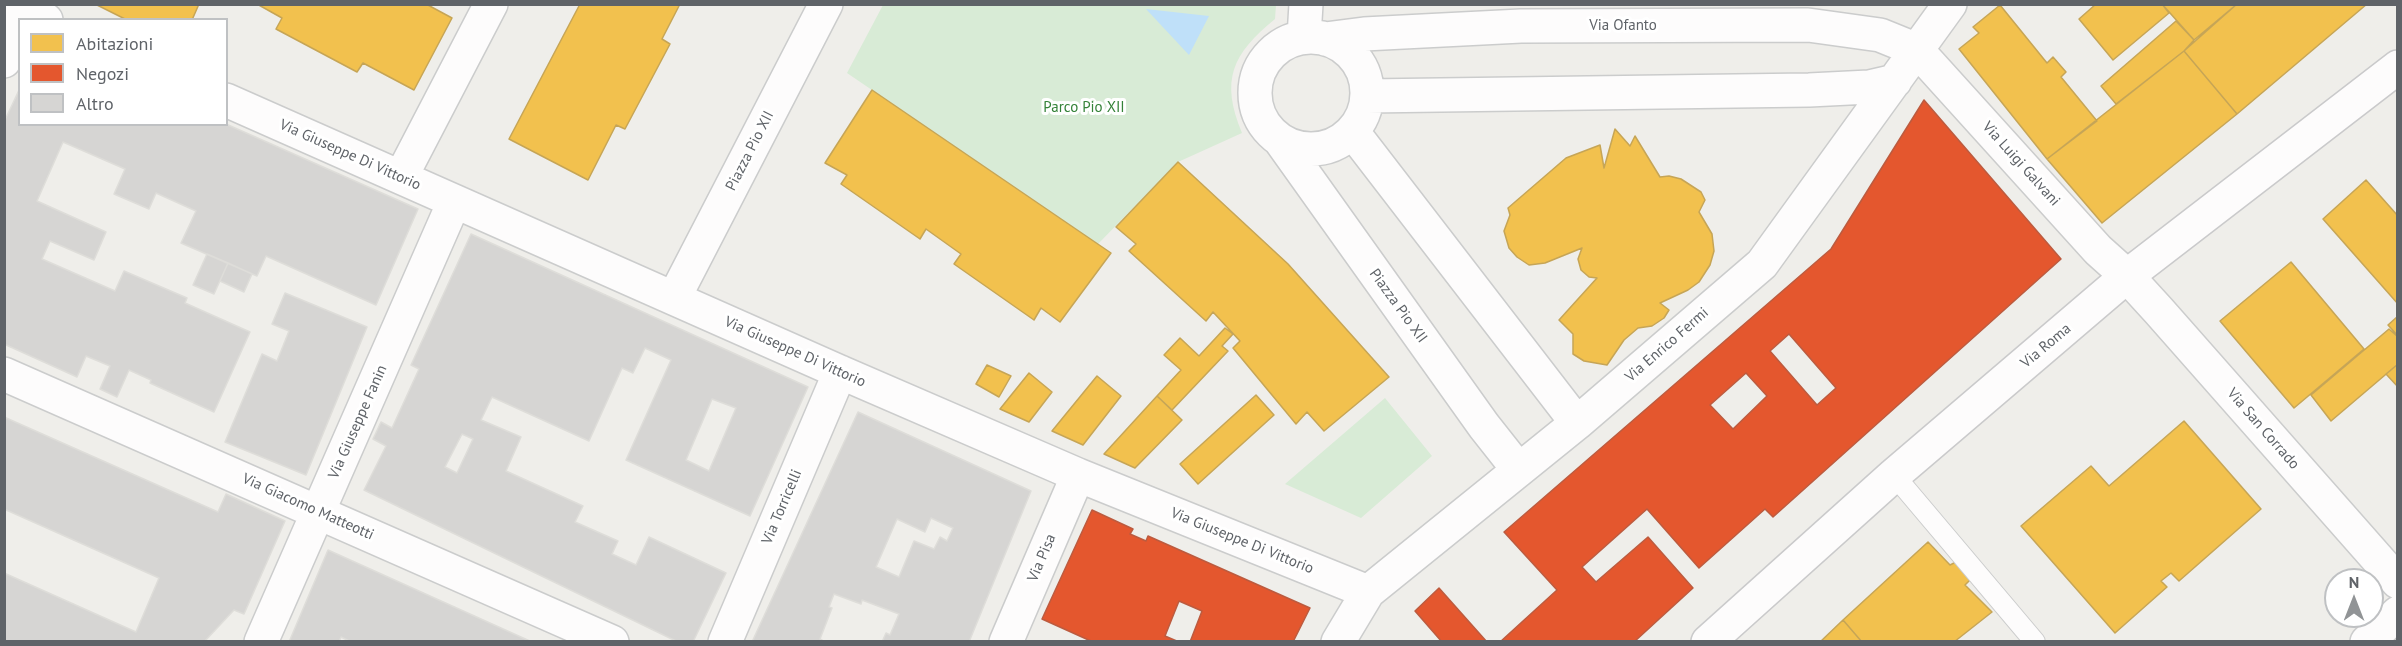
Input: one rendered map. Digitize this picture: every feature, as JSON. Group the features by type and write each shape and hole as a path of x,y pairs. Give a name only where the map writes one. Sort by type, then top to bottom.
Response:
{"street":[{"path":"401,177 491,4"},
{"name":"Piazza Pio XII","path":"674,298 826,4"},
{"path":"1306,4 1315,38"},
{"name":"Via Enrico Fermi","path":"1338,642 1368,592 1577,423 1762,264 1950,4"},
{"name":"Via Ofanto","path":"1315,38 1521,26 1809,25 1880,35 1917,50"},
{"path":"4,61 18,31"},
{"path":"1315,38 1342,47 1356,59 1365,77 1367,96 1363,115 1352,131 1340,141 1326,147 1310,149 1280,140 1267,129 1254,97 1256,80 1262,64 1273,51 1288,41 1315,38"},
{"name":"Via Luigi Galvani","path":"1917,50 2098,250 2127,276"},
{"name":"Via Roma","path":"1708,642 1893,475 2127,276 2397,67"},
{"path":"1367,96 1809,90 1869,87 1895,81"},
{"name":"Via Giuseppe Di Vittorio","path":"228,101 1078,475 1368,592"},
{"path":"1352,131 1577,423"},
{"name":"Piazza Pio XII","path":"1280,140 1484,426 1518,469"},
{"name":"Via Giuseppe Fanin","path":"261,642 454,202"},
{"name":"Via San Corrado","path":"2127,276 2397,582"},
{"name":"Via Torricelli","path":"725,642 840,372"},
{"name":"Via Giacomo Matteotti","path":"4,374 612,642"},
{"name":"Via Pisa","path":"1006,642 1078,475"},
{"path":"2367,642 2397,613"}],"lane":[{"path":"1893,475 2036,642"}],"green space":[{"name":"Parco Pio XII","path":"883,5 1276,5 1275,19 1249,44 1234,69 1231,83 1232,98 1242,133 1178,162 1098,244 847,73"},
{"path":"1385,398 1432,456 1361,518 1285,484"}],"water":[{"path":"1146,9 1209,16 1189,55"}],"building: Abitazioni":[{"path":"95,4 199,4 193,18 123,18"},
{"path":"257,4 426,4 452,18 414,90 363,63 357,72 276,29 282,18"},
{"path":"580,4 680,4 662,39 670,44 625,129 616,125 588,180 509,139"},
{"path":"2096,4 2162,4 2169,13 2113,60 2079,19"},
{"path":"2162,4 2237,4 2194,40"},
{"path":"2237,4 2367,4 2237,114 2184,51"},
{"path":"2000,5 2047,63 2053,57 2066,72 2061,77 2097,121 2047,159 1959,49 1979,33 1973,27"},
{"path":"2176,21 2194,40 2184,51 2116,104 2101,86"},
{"path":"2184,51 2237,114 2102,223 2047,159"},
{"path":"872,90 1111,253 1060,322 1041,308 1034,320 954,264 961,254 926,229 920,239 841,184 847,175 825,163"},
{"path":"1615,129 1630,146 1635,136 1660,177 1669,176 1681,179 1701,192 1705,200 1699,212 1712,234 1714,251 1710,265 1699,282 1688,290 1660,303 1669,310 1664,318 1652,326 1638,328 1624,340 1607,365 1584,361 1573,354 1573,334 1559,320 1597,278 1589,277 1581,270 1578,259 1582,248 1545,263 1529,265 1509,248 1504,231 1510,215 1508,208 1566,158 1600,145 1604,168"},
{"path":"1178,162 1288,264 1389,377 1324,431 1307,412 1296,424 1233,348 1240,341 1213,312 1206,321 1129,251 1136,244 1116,227"},
{"path":"2366,180 2398,216 2398,304 2323,219"},
{"path":"2291,262 2364,349 2294,408 2220,321"},
{"path":"2398,316 2398,336 2388,325"},
{"path":"1225,328 1233,334 1222,346 1228,351 1172,410 1157,396 1181,370 1164,355 1180,338 1199,356"},
{"path":"2389,329 2398,337 2398,364 2331,421 2311,395"},
{"path":"2398,364 2398,387 2386,374"},
{"path":"987,365 1011,376 999,397 976,384"},
{"path":"1029,373 1052,392 1029,422 1000,409"},
{"path":"1097,376 1121,396 1083,445 1052,431"},
{"path":"1256,395 1274,415 1198,484 1180,464"},
{"path":"1157,396 1182,420 1135,468 1104,454"},
{"path":"2184,421 2261,509 2179,581 2171,573 2161,581 2167,587 2115,633 2021,526 2091,466 2109,486"},
{"path":"1928,542 1950,565 1958,561 1971,579 1965,585 1992,612 1954,642 1862,642 1843,620"},
{"path":"1843,620 1862,642 1820,642"}],"building: Negozi":[{"path":"1924,100 2061,259 1773,517 1765,509 1699,568 1647,509 1582,567 1596,582 1648,537 1693,588 1634,642 1500,642 1557,590 1504,532 1831,249","holes":["1789,334 1836,388 1817,405 1770,351","1746,373 1767,396 1733,429 1710,405"]},
{"path":"1092,510 1133,529 1130,534 1146,541 1148,536 1310,608 1293,642 1190,642 1202,611 1179,601 1165,636 1179,642 1093,642 1042,619"},
{"path":"1439,588 1487,642 1442,642 1415,611"}],"building: Altro":[{"path":"18,92 18,126 228,125 418,209 376,305 266,256 257,276 181,243 196,211 156,193 149,209 114,194 125,169 63,142 37,201 106,232 94,260 50,241 42,259 115,291 124,271 187,298 185,303 250,332 214,412 150,383 151,380 129,370 117,397 100,389 110,366 86,356 77,377 4,344 4,122"},
{"path":"471,234 808,387 750,516 626,460 671,360 645,348 633,373 622,368 589,441 492,397 481,420 521,437 506,471 583,506 575,522 618,541 612,554 636,565 649,537 726,573 693,642 678,642 364,490 386,446 373,439 381,422 392,428 419,369 411,365","holes":["712,399 736,408 709,471 686,460","462,434 473,439 457,473 445,467"]},
{"path":"207,254 228,263 214,294 193,285"},
{"path":"228,263 252,274 244,292 220,281"},
{"path":"285,293 367,327 306,475 225,442 262,354 277,361 289,331 272,324"},
{"path":"858,412 1031,491 969,642 882,642 886,633 890,635 899,614 862,600 861,604 834,594 829,607 832,608 820,639 825,642 752,642","holes":["931,518 953,528 947,541 940,537 934,549 914,541 899,577 876,567 897,519 925,532"]},
{"path":"4,417 218,512 226,494 285,521 244,614 234,610 204,642 4,642 4,573 136,632 159,578 4,509"},
{"path":"328,550 532,642 351,642 341,637 339,642 289,642"}]}
